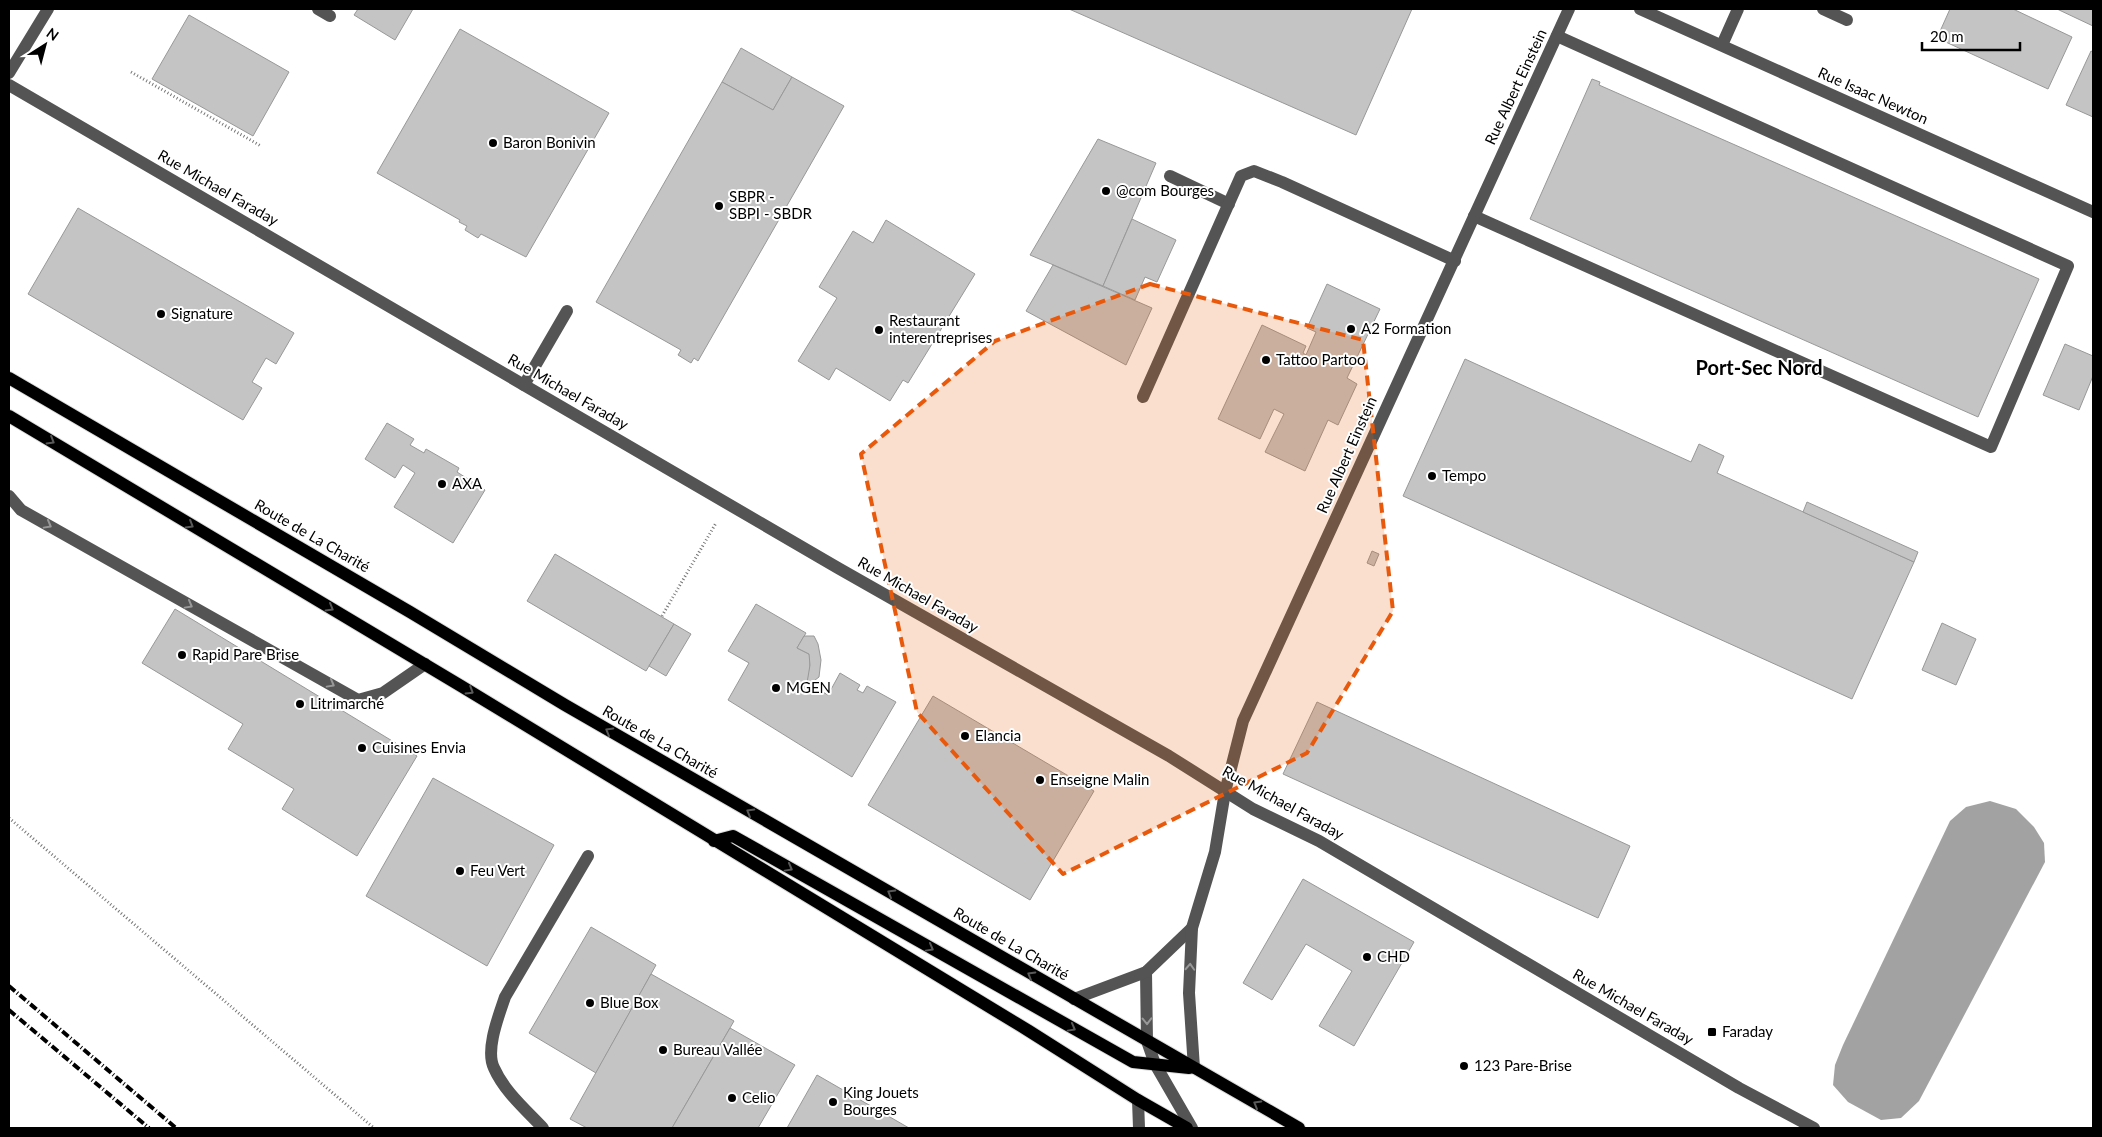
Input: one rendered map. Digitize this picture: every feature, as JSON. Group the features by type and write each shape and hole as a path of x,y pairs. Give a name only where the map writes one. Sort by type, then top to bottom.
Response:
{"main road":[{"name":"Route de La Charité","path":"9,378 402,607 564,705 1299,1128"},
{"path":"9,416 425,664 1029,1031 1138,1100 1187,1128"},
{"path":"714,841 733,836 1133,1062 1194,1068"}],"street":[{"path":"9,73 48,9"},
{"path":"318,9 330,16"},
{"name":"Rue Albert Einstein","path":"1194,1068 1189,993 1192,928 1215,852 1225,792 1244,721 1569,9"},
{"name":"Rue Isaac Newton","path":"1640,9 2093,212"},
{"path":"1722,46 1738,9"},
{"path":"1823,9 1847,20"},
{"path":"1474,216 1990,447 2068,266 1556,36"},
{"name":"Rue Michael Faraday","path":"9,85 864,582 1169,756 1253,809 1319,841 1739,1088 1814,1128"},
{"path":"1143,397 1241,176 1254,171 1282,182 1454,261"},
{"path":"1170,176 1229,204"},
{"path":"524,385 568,311"},
{"path":"9,496 22,510 358,700 384,694 425,664"},
{"path":"543,1128 510,1093 493,1067 492,1046 496,1022 505,997 588,856"},
{"name":"Rue Albert Einstein","path":"1074,999 1146,972 1192,928"},
{"path":"1146,972 1147,1041 1155,1064 1192,1128"},
{"path":"1138,1100 1139,1128"}],"path":[{"path":"131,72 260,146"},
{"path":"199,111 202,107"},
{"path":"662,616 719,518"},
{"path":"9,818 374,1128"}],"highlighted area":[{"path":"1150,284 1363,340 1393,611 1307,753 1063,874 917,712 861,454 995,341"}],"shaded area":[{"path":"1990,801 2016,809 2034,827 2044,843 2045,862 1919,1101 1901,1118 1881,1120 1848,1102 1833,1085 1835,1065 1950,821 1966,807"}],"building":[{"path":"358,9 413,9 395,40 354,15"},
{"path":"1069,9 1412,9 1356,135"},
{"path":"1950,9 2013,9 2072,37 2048,89 1937,38"},
{"path":"2057,9 2093,9 2093,26"},
{"path":"189,15 289,72 253,136 152,79"},
{"name":"Baron Bonivin","path":"460,29 609,113 526,257 481,234 478,238 465,230 467,226 459,222 460,220 377,173"},
{"path":"741,48 792,77 773,110 722,82"},
{"path":"2091,51 2093,52 2093,117 2066,105"},
{"name":"SBPR - SBPI - SBDR","path":"792,77 844,106 698,361 694,358 691,363 678,355 681,350 596,302 722,82 773,110"},
{"path":"1592,79 1600,82 1599,85 2039,279 1978,417 1530,219"},
{"name":"@com Bourges","path":"1098,139 1156,163 1103,286 1030,255"},
{"name":"Signature","path":"78,208 294,333 276,364 266,358 252,382 262,388 243,420 28,294"},
{"path":"1132,219 1176,240 1157,282 1145,277 1135,300 1103,286"},
{"name":"Restaurant interentreprises","path":"886,220 975,274 908,383 903,380 890,401 836,368 829,380 798,361 837,298 819,287 853,231 873,243"},
{"path":"1053,265 1152,308 1126,365 1026,311"},
{"path":"1327,284 1380,309 1347,378 1357,384 1338,425 1328,420 1305,471 1265,452 1284,414 1274,409 1260,439 1218,419 1262,325 1306,346 1303,353 1306,355 1316,332 1307,328"},
{"path":"2065,344 2093,356 2093,376 2079,410 2043,395"},
{"path":"1465,359 1691,462 1699,444 1724,456 1717,473 1914,562 1852,699 1403,496"},
{"name":"AXA","path":"387,423 414,439 410,445 424,453 426,449 459,468 457,472 485,490 453,543 394,507 415,473 403,465 395,478 365,459"},
{"path":"1807,502 1918,552 1914,562 1803,512"},
{"path":"1372,551 1379,554 1374,566 1367,563"},
{"path":"555,554 674,624 646,671 527,601"},
{"name":"MGEN","path":"756,604 806,633 797,648 809,654 810,657 810,672 807,683 828,695 840,673 860,685 857,690 863,693 867,686 896,702 852,777 728,700 749,663 728,651"},
{"path":"175,609 417,756 357,856 282,809 294,789 228,749 243,724 142,663"},
{"path":"1942,623 1976,639 1956,685 1922,670"},
{"path":"674,624 691,634 666,676 649,666"},
{"path":"804,636 814,636 818,644 821,660 819,677 810,684 807,683 810,665 809,654 797,648"},
{"path":"933,696 1094,791 1030,900 868,805"},
{"path":"1317,702 1630,846 1598,918 1283,774"},
{"name":"Feu Vert","path":"433,778 554,845 487,966 366,896"},
{"name":"CHD","path":"1303,879 1414,942 1354,1046 1319,1026 1352,971 1306,944 1272,1000 1243,983"},
{"name":"Blue Box","path":"591,927 656,965 596,1073 529,1033"},
{"name":"Bureau Vallée","path":"651,974 734,1021 672,1128 587,1128 570,1119"},
{"name":"Celio","path":"730,1028 795,1065 758,1128 672,1128"},
{"name":"King Jouets Bourges","path":"817,1075 909,1128 787,1128"}],"railway":[{"path":"9,986 176,1128"},
{"path":"9,1010 149,1128"}],"place":[{"name":"Baron Bonivin","path":"493,143"},
{"name":"@com Bourges","path":"1106,191"},
{"name":"SBPR - SBPI - SBDR","path":"719,206"},
{"name":"Signature","path":"161,314"},
{"name":"A2 Formation","path":"1351,329"},
{"name":"Restaurant interentreprises","path":"879,330"},
{"name":"Tattoo Partoo","path":"1266,360"},
{"name":"Tempo","path":"1432,476"},
{"name":"AXA","path":"442,484"},
{"name":"Rapid Pare Brise","path":"182,655"},
{"name":"MGEN","path":"776,688"},
{"name":"Litrimarché","path":"300,704"},
{"name":"Elancia","path":"965,736"},
{"name":"Cuisines Envia","path":"362,748"},
{"name":"Enseigne Malin","path":"1040,780"},
{"name":"Feu Vert","path":"460,871"},
{"name":"CHD","path":"1367,957"},
{"name":"Blue Box","path":"590,1003"},
{"name":"Faraday","path":"1712,1032"},
{"name":"Bureau Vallée","path":"663,1050"},
{"name":"123 Pare-Brise","path":"1464,1066"},
{"name":"Celio","path":"732,1098"},
{"name":"King Jouets Bourges","path":"833,1102"}],"district":[{"name":"Port-Sec Nord","path":"1759,368"}]}
